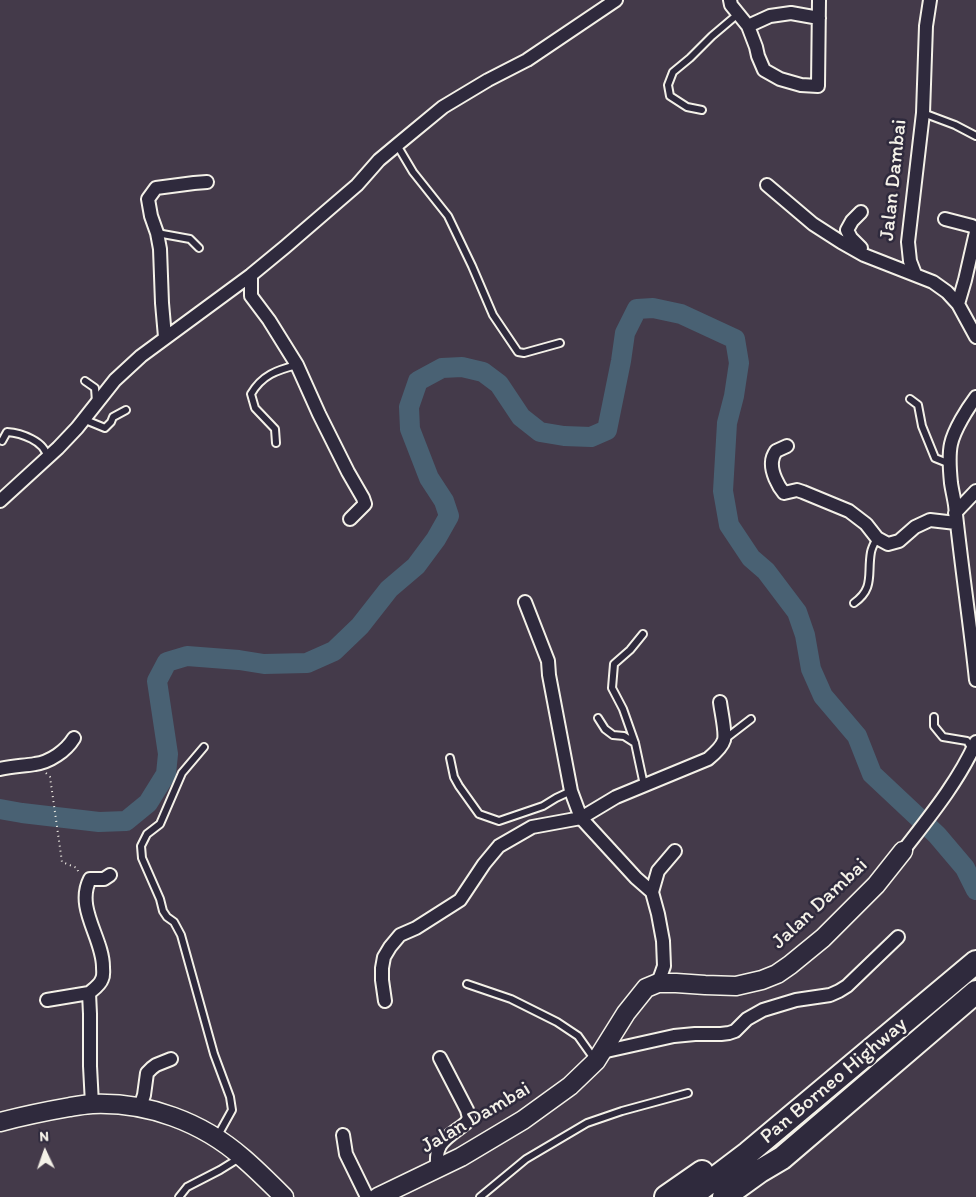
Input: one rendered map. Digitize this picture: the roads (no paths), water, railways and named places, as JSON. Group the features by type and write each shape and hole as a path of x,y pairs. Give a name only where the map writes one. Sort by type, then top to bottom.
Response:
{"highway":[{"name":"Pan Borneo Highway","path":"690,1197 754,1157 976,962"},
{"name":"Pan Borneo Highway","path":"754,1157 782,1158 976,992"},
{"name":"Pan Borneo Highway","path":"724,1197 754,1157"},
{"path":"666,1197 718,1160 754,1157"},
{"path":"750,1197 763,1185 782,1158"}],"street":[{"path":"0,501 58,448 115,380 141,356 251,275 357,185 379,160 443,107 488,80 527,60 616,0"},
{"path":"730,0 731,5 748,26 764,70 780,79 801,85 818,86 819,0"},
{"name":"Jalan Dambai","path":"915,274 910,261 908,242 923,113 926,26 930,0"},
{"path":"748,26 770,16 791,13 818,18"},
{"path":"165,337 160,249 148,199 156,188 194,182 207,182"},
{"path":"767,185 813,224 864,255 933,282 947,292 958,304 976,337"},
{"path":"861,212 852,221 848,230 851,238 860,246 864,255"},
{"path":"945,219 972,226 976,230 958,304"},
{"path":"251,275 251,296 298,365 319,414 363,498 365,504 350,519"},
{"path":"976,397 957,427 951,444 950,464 956,518 971,586 976,680"},
{"path":"787,446 776,451 772,461 773,471 784,492 797,490 849,511 866,524 877,538 888,544 898,541 914,527 930,520 956,518 976,491"},
{"path":"525,602 548,661 571,791 581,818 636,878 652,892"},
{"path":"385,1001 382,980 384,957 390,947 400,935 416,928 460,900 484,864 499,846 532,827 581,818 616,797 708,759 716,752 724,739 720,702"},
{"path":"0,769 38,764 52,758 68,747 74,738"},
{"name":"Jalan Dambai","path":"378,1197 398,1191 437,1168 461,1157 523,1120 570,1086 599,1057 626,1013 646,988 658,983 736,986 762,980 777,974 790,965 823,938 876,885 943,799 960,773 974,746"},
{"path":"658,983 664,966 658,914 652,892 658,871 675,851"},
{"path":"48,1000 89,993 103,977 103,961 86,910 86,886 90,879 104,879 110,874"},
{"path":"599,1057 674,1036 729,1032 735,1030 747,1019 763,1010 796,1000 830,995 847,986 898,937"},
{"path":"89,993 92,1104"},
{"path":"437,1168 437,1154 442,1142 466,1123 469,1118 467,1110 440,1058"},
{"path":"140,1107 144,1096 147,1073 156,1065 171,1059"},
{"path":"0,1122 41,1112 92,1104 140,1107 175,1117 198,1127 216,1138 242,1157 284,1197"},
{"path":"343,1135 346,1154 367,1197"}],"lane":[{"path":"702,110 687,107 670,96 668,85 673,72 738,14"},
{"path":"923,113 955,125 976,136"},
{"path":"397,145 413,172 448,216 493,314 518,352 524,354 560,342"},
{"path":"157,233 190,239 198,248"},
{"path":"276,443 275,429 255,408 252,394 255,387 264,378 279,369 298,365"},
{"path":"84,381 95,388 96,404"},
{"path":"910,399 918,405 922,426 936,458 950,464"},
{"path":"83,420 105,428 113,417 126,410"},
{"path":"2,441 7,432 15,433 39,443 48,458"},
{"path":"854,603 862,597 870,578 871,550 877,538"},
{"path":"644,634 614,664 612,688 623,709 635,742 644,785"},
{"path":"934,717 934,726 943,738 967,741 974,746"},
{"path":"598,718 613,735 624,736 635,742"},
{"path":"724,739 751,719"},
{"path":"204,746 182,773 160,824 147,834 141,846 142,858 160,899 163,911 174,922 181,935 214,1054 230,1097 232,1110 216,1138"},
{"path":"450,758 454,777 479,814 499,821 543,806 571,791"},
{"path":"467,984 511,999 557,1022 578,1036 599,1057"},
{"path":"480,1197 526,1158 587,1122 688,1093"},
{"path":"179,1197 187,1187 242,1157"}],"waterway":[{"path":"0,809 99,822 126,821 148,803 166,774 168,754 157,681 167,662 187,656 264,664 307,663 334,651 360,626 389,589 416,566 436,539 449,516 444,501 429,478 410,429 409,407 418,381 442,368 462,367 483,372 499,384 521,417 540,432 564,436 591,437 607,430 625,333 637,309 653,308 681,314 735,339 739,363 734,396 727,423 723,491 729,525 751,558 766,571 797,612 805,635 811,669 823,696 857,736 872,774 937,835 965,868 976,890"}]}
